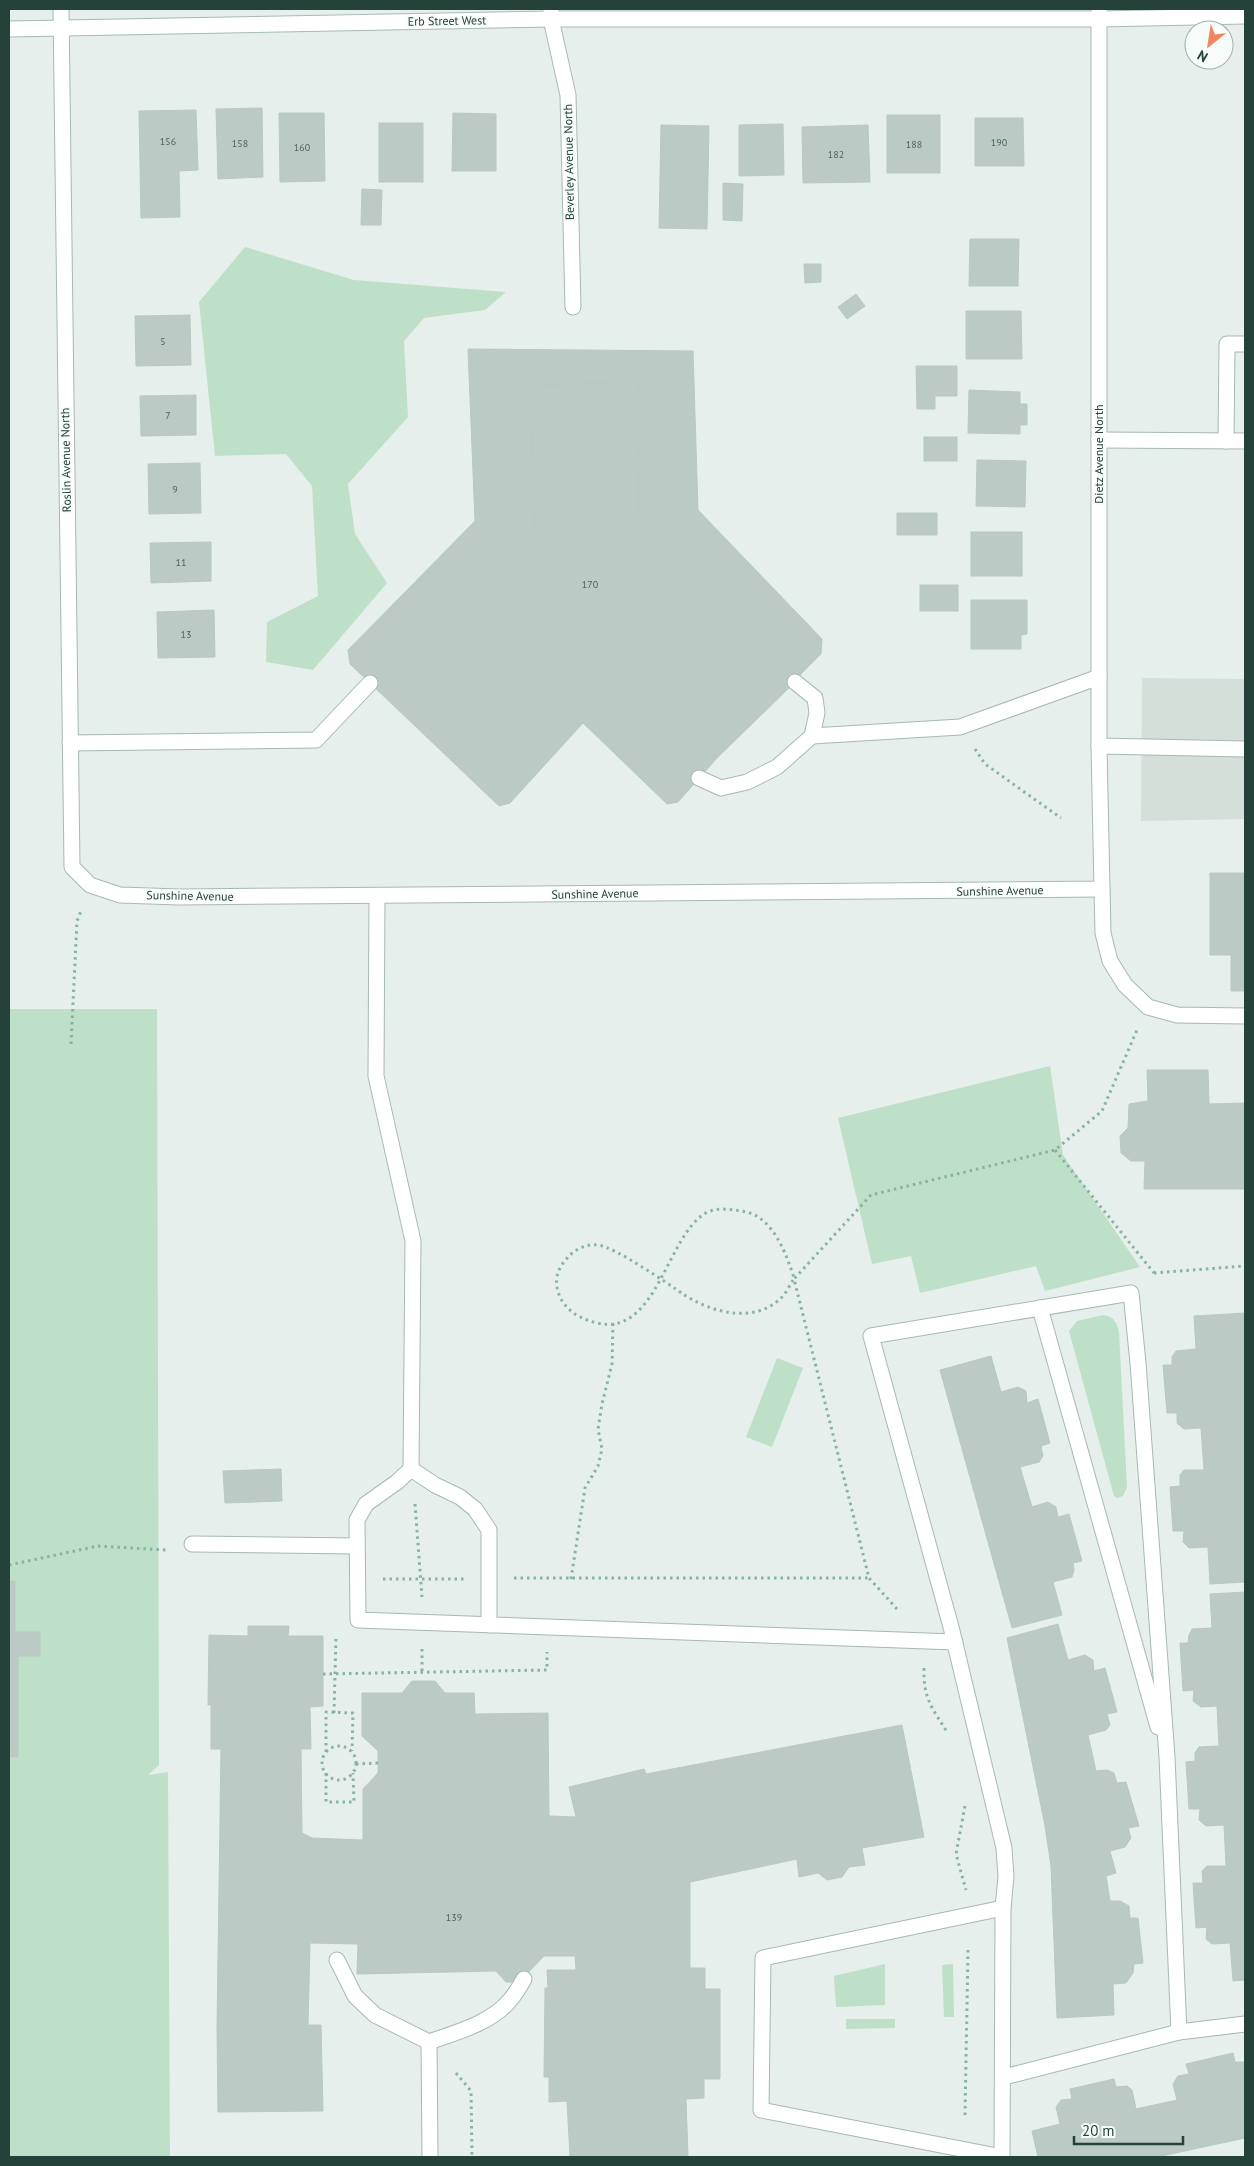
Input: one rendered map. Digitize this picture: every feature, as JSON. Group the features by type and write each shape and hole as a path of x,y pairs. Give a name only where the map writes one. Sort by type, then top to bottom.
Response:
{"street":[{"name":"Roslin Avenue North","path":"61,9 72,866 90,885"},
{"name":"Erb Street West","path":"9,30 551,14 1099,14 1245,16"},
{"name":"Beverley Avenue North","path":"551,14 568,95 573,307"},
{"name":"Dietz Avenue North","path":"1099,14 1099,746 1103,933 1110,961 1125,985 1148,1007"},
{"path":"1226,441 1227,344 1245,344"},
{"path":"1099,440 1245,441"},
{"path":"812,736 960,727 1099,677"},
{"path":"699,778 720,788 747,782 777,767 812,736 818,712 815,698 795,682"},
{"path":"70,742 316,740 370,683"},
{"path":"1099,746 1245,749"},
{"name":"Sunshine Avenue","path":"90,885 120,895 179,897 1102,889"},
{"path":"377,896 376,1076 413,1241 411,1469 397,1482 366,1504 357,1520 358,1620 955,1642"},
{"path":"1148,1007 1177,1015 1245,1016"},
{"path":"1003,1908 763,1958 762,2110 1002,2157 1004,2077 1003,1908 1006,1877 1004,1848 955,1642 871,1336 1130,1293 1138,1363 1167,1757 1179,2032"},
{"path":"1040,1308 1167,1757"},
{"path":"411,1469 435,1485 460,1497 475,1509 489,1530 489,1625"},
{"path":"192,1544 357,1546"},
{"path":"338,1960 355,1996 375,2016 429,2042 474,2025 494,2013 511,2000 524,1980"},
{"path":"1004,2077 1179,2032 1245,2024"},
{"path":"429,2042 430,2157"}],"path":[{"path":"960,727 985,764 1061,818"},
{"path":"71,1044 77,922 90,885"},
{"path":"897,1609 869,1578 794,1279 785,1252 768,1226 748,1212 723,1209 705,1214 687,1230 660,1279 648,1301 632,1318 606,1325 582,1319 565,1306 557,1290 558,1273 564,1258 578,1249 598,1245 660,1279 691,1300 720,1312 749,1314 772,1304 784,1295 794,1279 871,1195 1055,1150 1102,1111 1148,1007"},
{"path":"1055,1150 1154,1273"},
{"path":"1130,1293 1154,1273 1245,1266"},
{"path":"571,1578 585,1488 598,1466 602,1448 598,1429 612,1364 613,1323"},
{"path":"411,1469 422,1580 422,1671"},
{"path":"9,1565 98,1546 176,1550 192,1544"},
{"path":"504,1578 869,1578"},
{"path":"379,1579 470,1579"},
{"path":"323,1674 546,1670 547,1627"},
{"path":"924,1662 924,1687 928,1704 947,1732 950,1740"},
{"path":"326,1712 352,1713 352,1752 356,1764 353,1772 354,1802 326,1802 326,1774 322,1761 326,1752 326,1712"},
{"path":"326,1752 336,1746 348,1748 352,1752"},
{"path":"356,1764 378,1763"},
{"path":"326,1774 338,1780 345,1779 353,1772"},
{"path":"966,1800 956,1854 968,1897"},
{"path":"965,2115 968,1950"},
{"path":"429,2042 471,2091 472,2157"}],"shaded area":[{"path":"1142,678 1245,679 1245,819 1141,821"}],"green space":[{"path":"245,247 354,280 506,292 485,310 424,318 404,341 408,417 348,484 355,534 387,583 313,670 266,662 267,622 318,596 312,486 286,454 215,456 199,302"},
{"path":"9,1009 157,1009 159,1765 148,1775 168,1772 170,2157 9,2157"},
{"path":"1050,1066 1063,1155 1140,1267 1045,1291 1036,1266 920,1293 911,1256 872,1264 838,1118"},
{"path":"1103,1315 1114,1320 1119,1332 1127,1487 1123,1496 1117,1498 1114,1496 1069,1331 1077,1321"},
{"path":"777,1358 803,1368 772,1447 746,1437"},
{"path":"885,1964 885,2005 836,2007 834,1976"},
{"path":"953,1964 954,2017 944,2017 942,1965"},
{"path":"846,2019 895,2019 895,2028 846,2029"}],"building":[{"path":"262,108 263,177 218,179 216,109"},
{"path":"196,110 198,170 179,171 180,217 141,218 139,111"},
{"path":"279,113 324,113 325,181 280,182"},
{"path":"453,113 496,114 496,171 452,171"},
{"path":"887,115 940,115 940,173 887,173"},
{"path":"975,118 1023,118 1024,166 975,166"},
{"path":"379,123 423,123 423,182 379,182"},
{"path":"783,124 784,175 739,176 739,125"},
{"path":"661,125 709,126 707,229 659,228"},
{"path":"868,125 870,182 803,183 802,127"},
{"path":"723,183 743,184 742,221 723,220"},
{"path":"362,189 382,190 381,225 361,225"},
{"path":"970,239 1019,239 1018,286 969,286"},
{"path":"804,264 821,264 821,282 805,283"},
{"path":"856,294 865,306 847,319 838,307"},
{"path":"966,311 1021,311 1022,359 966,359"},
{"path":"190,315 191,365 136,366 135,316"},
{"path":"468,349 693,351 698,510 822,639 821,654 717,758 678,802 667,804 583,723 510,803 499,806 350,664 348,650 475,521"},
{"path":"916,366 957,366 957,396 935,396 935,409 917,409"},
{"path":"638,381 639,511 650,535 795,682 717,758 589,633 462,761 389,684 535,528 530,386"},
{"path":"969,390 1020,392 1020,404 1027,404 1027,425 1020,425 1020,434 968,433"},
{"path":"196,395 196,435 141,436 140,396"},
{"path":"924,437 957,437 957,461 924,461"},
{"path":"977,460 1026,461 1025,507 976,506"},
{"path":"200,463 201,513 149,514 148,464"},
{"path":"897,513 937,513 937,535 897,535"},
{"path":"971,532 1022,532 1022,576 971,576"},
{"path":"211,542 211,581 151,583 150,543"},
{"path":"920,585 958,585 958,611 920,611"},
{"path":"971,600 1027,600 1027,634 1021,635 1021,649 971,649"},
{"path":"214,610 215,657 158,658 157,612"},
{"path":"1210,873 1245,873 1245,991 1231,991 1231,955 1210,955"},
{"path":"1147,1070 1208,1070 1209,1104 1245,1103 1245,1189 1144,1189 1145,1161 1131,1161 1121,1153 1120,1136 1128,1128 1129,1104 1148,1101"},
{"path":"1245,1313 1245,1582 1210,1584 1208,1547 1189,1548 1183,1542 1184,1531 1173,1531 1170,1487 1180,1486 1180,1475 1184,1470 1204,1470 1201,1428 1184,1429 1177,1423 1177,1413 1167,1413 1163,1365 1172,1365 1172,1357 1176,1351 1196,1349 1194,1316"},
{"path":"991,1356 1001,1392 1018,1387 1026,1391 1027,1403 1038,1399 1050,1443 1041,1446 1043,1456 1039,1462 1020,1467 1032,1507 1048,1502 1056,1507 1058,1517 1069,1514 1082,1561 1073,1563 1072,1577 1053,1582 1062,1615 1012,1628 940,1370"},
{"path":"281,1469 282,1501 225,1503 223,1471"},
{"path":"9,1581 15,1581 15,1632 40,1632 40,1656 18,1656 18,1757 9,1757"},
{"path":"1245,1592 1245,1980 1233,1981 1230,1943 1212,1944 1206,1939 1207,1927 1196,1928 1193,1883 1203,1883 1202,1871 1207,1866 1226,1866 1224,1825 1206,1826 1199,1820 1200,1809 1189,1809 1186,1762 1195,1761 1195,1753 1199,1747 1219,1746 1217,1706 1201,1707 1193,1701 1194,1690 1183,1691 1180,1643 1188,1643 1192,1629 1212,1628 1210,1594"},
{"path":"1058,1624 1068,1660 1085,1655 1093,1660 1094,1671 1105,1668 1117,1712 1107,1714 1110,1725 1106,1730 1088,1735 1096,1771 1107,1770 1114,1773 1117,1783 1126,1782 1139,1826 1128,1828 1131,1838 1125,1847 1110,1851 1116,1873 1106,1876 1110,1901 1120,1901 1129,1906 1130,1918 1138,1918 1143,1963 1134,1964 1133,1973 1126,1983 1113,1984 1114,2015 1057,2018 1051,1866 1045,1826 1007,1638"},
{"path":"248,1626 289,1626 288,1636 323,1636 323,1706 310,1707 311,1749 301,1749 302,1833 312,1838 363,1840 363,1789 378,1773 378,1751 362,1736 362,1693 402,1693 412,1681 435,1681 445,1693 474,1693 475,1714 548,1713 549,1816 576,1817 569,1787 644,1769 646,1774 902,1725 924,1837 862,1848 865,1865 849,1867 842,1877 827,1880 818,1873 799,1877 797,1859 690,1882 690,1968 705,1968 705,1989 720,1989 720,2079 704,2079 704,2098 686,2099 688,2157 570,2157 567,2101 549,2102 549,2077 544,2077 545,1988 548,1988 547,1970 576,1970 575,1956 544,1956 519,1982 506,1982 496,1971 357,1974 358,1944 310,1943 308,2025 321,2025 323,2111 218,2112 217,2027 221,1749 211,1749 211,1705 208,1705 209,1635 248,1636"},
{"path":"1233,2053 1235,2062 1245,2062 1245,2138 1157,2157 1038,2157 1032,2131 1060,2124 1056,2107 1061,2100 1072,2099 1070,2089 1114,2079 1116,2087 1127,2086 1132,2090 1136,2109 1177,2100 1173,2084 1178,2076 1189,2074 1186,2064"}]}
